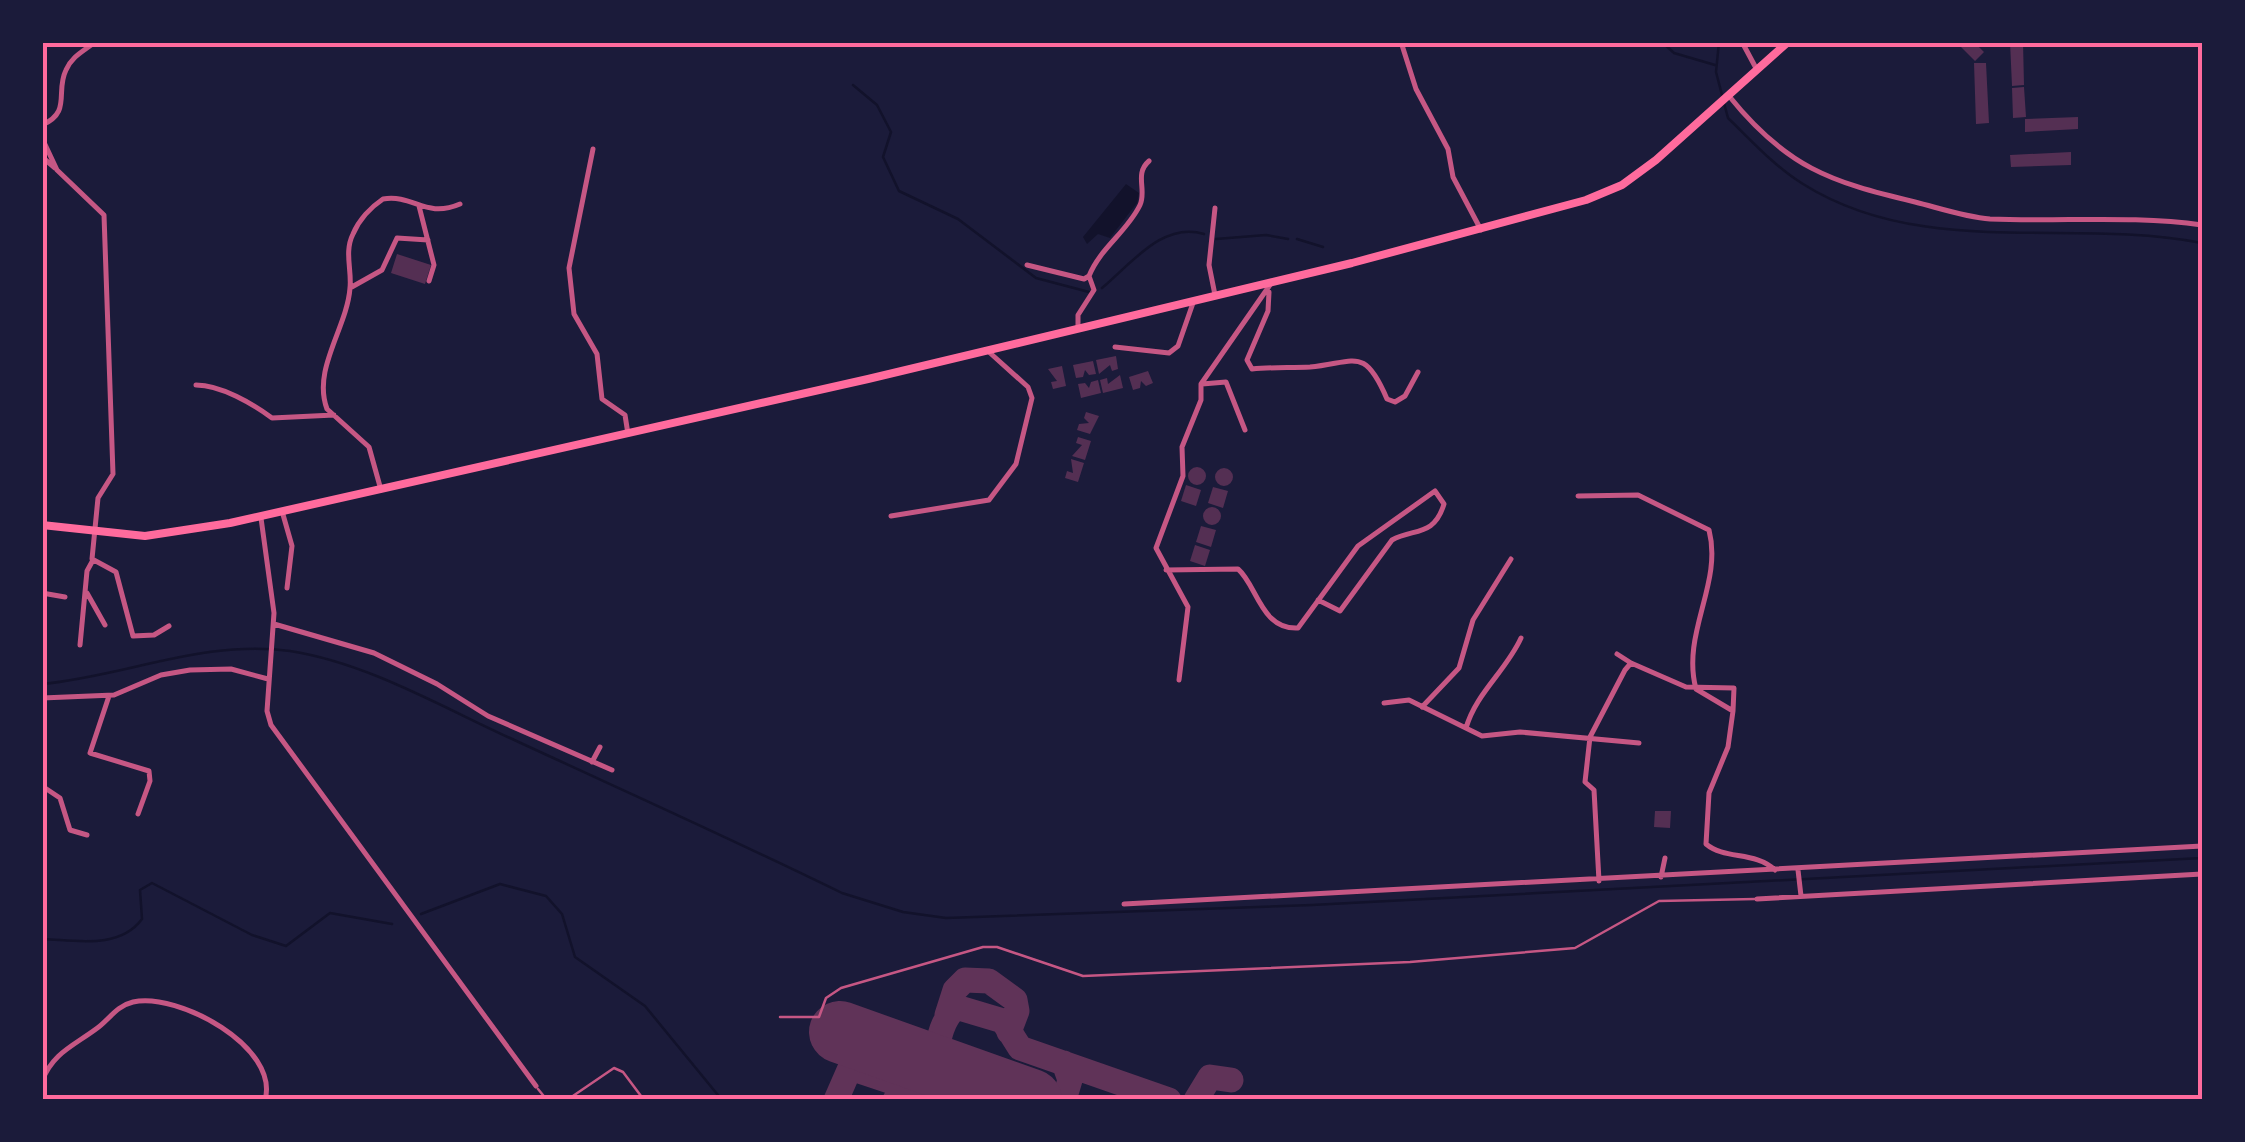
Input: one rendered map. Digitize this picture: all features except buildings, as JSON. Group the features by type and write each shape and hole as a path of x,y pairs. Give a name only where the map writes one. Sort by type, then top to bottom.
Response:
{"main road":[{"path":"42,524 95,532 167,535 282,512 987,350 1481,230 1586,200 1622,185 1705,118 1788,42"}],"street":[{"path":"42,125 55,120 62,109 62,76 69,63 95,42"},
{"path":"1401,42 1416,89 1448,149 1454,177 1481,230"},
{"path":"1742,42 1757,72"},
{"path":"1728,97 1752,124 1807,169 1834,182 1985,218 2168,220 2202,225"},
{"path":"42,138 57,170"},
{"path":"593,149 570,250 572,302 577,322 597,354 602,399 625,414 628,434"},
{"path":"42,157 101,208 104,215 113,474 98,498 80,646"},
{"path":"1027,265 1036,271 1084,280 1089,276 1095,260 1140,206 1140,179 1149,161"},
{"path":"380,490 369,447 325,406 324,383 350,288 348,251 362,219 387,198 441,212 460,204"},
{"path":"419,206 434,265 429,281"},
{"path":"1215,208 1208,265 1215,295"},
{"path":"350,288 378,274 398,238 428,240"},
{"path":"1078,328 1078,315 1094,290 1089,276"},
{"path":"1272,282 1268,312 1247,360 1252,369 1312,367 1346,359 1362,362 1375,373 1386,399 1395,402 1405,396 1418,372"},
{"path":"1180,680 1189,614 1182,590 1166,570 1156,548 1183,476 1182,448 1201,400 1202,384 1269,292"},
{"path":"1115,347 1169,353 1178,346 1194,300"},
{"path":"891,516 989,500 1016,464 1032,398 1028,387 987,350"},
{"path":"1202,384 1226,382 1245,430"},
{"path":"196,385 212,386 230,398 253,403 272,418 334,416"},
{"path":"1166,570 1238,569 1257,602 1290,628 1304,624 1318,600 1358,546 1435,491 1444,504 1442,512 1424,532 1392,540 1340,612 1318,600"},
{"path":"1578,496 1638,494 1709,530 1708,579 1692,638 1696,689"},
{"path":"282,512 292,546 288,588"},
{"path":"260,516 274,624 267,711 284,744 536,1086"},
{"path":"93,560 116,572 134,636 154,636 168,626"},
{"path":"1422,707 1459,668 1472,620 1511,560"},
{"path":"86,592 106,625"},
{"path":"42,593 66,598"},
{"path":"274,624 374,653 438,684 488,716 612,770"},
{"path":"1466,730 1480,697 1501,674 1521,638"},
{"path":"1616,654 1696,689 1733,711"},
{"path":"1599,881 1594,790 1585,782 1590,738 1631,662"},
{"path":"42,698 109,696 161,675 190,670 231,668 268,679"},
{"path":"1696,689 1734,688 1728,747 1710,793 1706,844 1713,850 1758,858 1775,870"},
{"path":"109,696 90,753 148,771 150,781 138,814"},
{"path":"1384,703 1409,700 1482,736 1511,732 1639,743"},
{"path":"592,762 600,747"},
{"path":"42,786 60,798 70,830 87,835"},
{"path":"1124,904 2202,846"},
{"path":"1661,876 1665,858"},
{"path":"1798,868 1801,896"},
{"path":"1756,899 2202,874"},
{"path":"42,1081 53,1060 115,1010 130,1002 156,1002 201,1014 229,1034 263,1069 268,1086 264,1100"}],"lane":[{"path":"780,1018 819,1017 826,998 842,988 983,947 997,947 1083,976 1410,962 1575,948 1658,901 1756,899"},
{"path":"567,1100 614,1068 623,1072 644,1100"},
{"path":"536,1086 546,1100"}],"shaded area":[{"path":"1126,184 1139,193 1137,203 1110,238 1098,234 1087,244 1083,237"}],"waterway":[{"path":"1662,42 1674,53 1715,65"},
{"path":"1719,42 1716,72 1722,95"},
{"path":"853,85 877,105 891,132 883,157 899,191 958,219 1036,278 1089,292"},
{"path":"1724,103 1728,118 1803,184 1849,207 1898,222 1948,229 2152,236 2202,243"},
{"path":"1102,288 1161,239 1189,232 1204,234"},
{"path":"1216,239 1266,235 1288,239"},
{"path":"1297,239 1323,247"},
{"path":"42,684 227,650 290,651 319,657 403,687 842,893 903,912 946,918 1312,905 2202,858"},
{"path":"42,939 96,941 121,935 142,919 140,890 152,883 252,935 286,946 330,913 392,924"},
{"path":"421,914 500,884 546,896 562,914 575,957 645,1006 722,1100"}],"taxiway":[{"path":"947,1015 955,990 965,980 989,981 1015,1000 1017,1011 1009,1032"},
{"path":"895,1100 913,1096 924,1087 931,1076 940,1034 956,1007 1003,1021 1020,1048 1169,1100"},
{"path":"1064,1063 1070,1080 1064,1100"},
{"path":"836,1100 850,1068 946,1100"},
{"path":"1196,1100 1210,1077 1231,1080"},
{"path":"930,1096 1000,1088"}],"runway":[{"path":"840,1032 1031,1100"}]}
